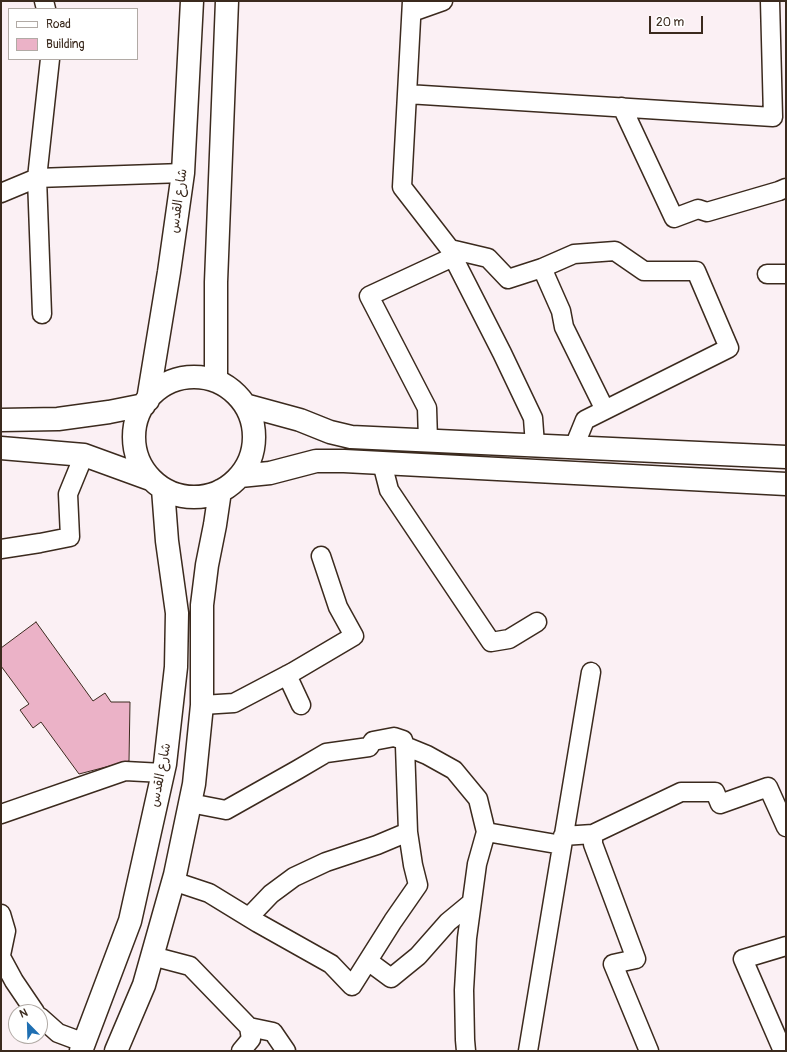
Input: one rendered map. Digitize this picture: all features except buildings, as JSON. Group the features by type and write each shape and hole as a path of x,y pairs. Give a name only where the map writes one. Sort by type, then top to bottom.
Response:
{"main road":[{"name":"شارع القدس","path":"146,402 169,272 183,172 192,1"},
{"path":"216,381 216,282 228,1"},
{"path":"1,448 84,456 157,484 176,494 191,497 206,496 220,491 240,476 248,463 253,449 254,434 252,419 245,405 237,395 216,381 201,378 186,378 172,382 159,389 146,402 137,419 134,435 135,451 141,466 157,484"},
{"path":"1,420 58,419 109,412 146,402"},
{"path":"245,405 300,420 330,432 351,437 786,457"},
{"path":"240,476 270,473 316,461 344,461 786,484"},
{"name":"شارع القدس","path":"83,1047 130,921 165,764 176,667 177,613 157,484"},
{"path":"116,1051 144,985 173,881 194,784 202,705 202,605 207,565 220,491"}],"street":[{"path":"443,1 412,6 402,187 452,253 534,418 535,445"},
{"path":"407,94 622,107 780,119 770,1"},
{"path":"42,314 37,178 50,60"},
{"path":"622,107 674,218 698,209 707,212 786,188"},
{"path":"1,193 37,178 183,172"},
{"path":"428,440 427,408 369,296 452,253 488,258 508,279 542,268 574,254 615,251 644,271 696,271 730,348 585,420 574,447"},
{"path":"542,268 561,311 564,327 605,410"},
{"path":"767,274 786,274"},
{"path":"1,549 70,537 68,494 84,456"},
{"path":"382,463 389,490 491,642 509,639 536,622"},
{"path":"202,705 234,703 287,675 354,636 338,607 321,556"},
{"path":"528,1051 591,672"},
{"path":"287,675 301,705"},
{"path":"173,881 209,893 331,964 352,986 393,921 418,885 413,865 408,832 405,746 403,740 394,737 373,741 369,747 326,753 226,810 190,803"},
{"path":"405,746 427,755 454,770 478,799 486,832 476,864 467,938 464,990 466,1051"},
{"path":"1,814 125,771 163,773"},
{"path":"486,832 563,840 593,834 681,792 714,792 720,804 768,787 786,827"},
{"path":"248,917 271,894 294,877 326,862 378,845 408,832"},
{"path":"593,834 594,844 636,959 613,964 649,1051"},
{"path":"368,961 391,978 418,956 448,922 471,903"},
{"path":"1,914 6,931 1,956 14,982 29,1004"},
{"path":"783,1051 744,959 786,946"},
{"path":"152,956 190,966 249,1027 273,1032 286,1051"},
{"path":"48,1025 58,1033 83,1047"},
{"path":"241,1051 251,1039 249,1027"}]}
